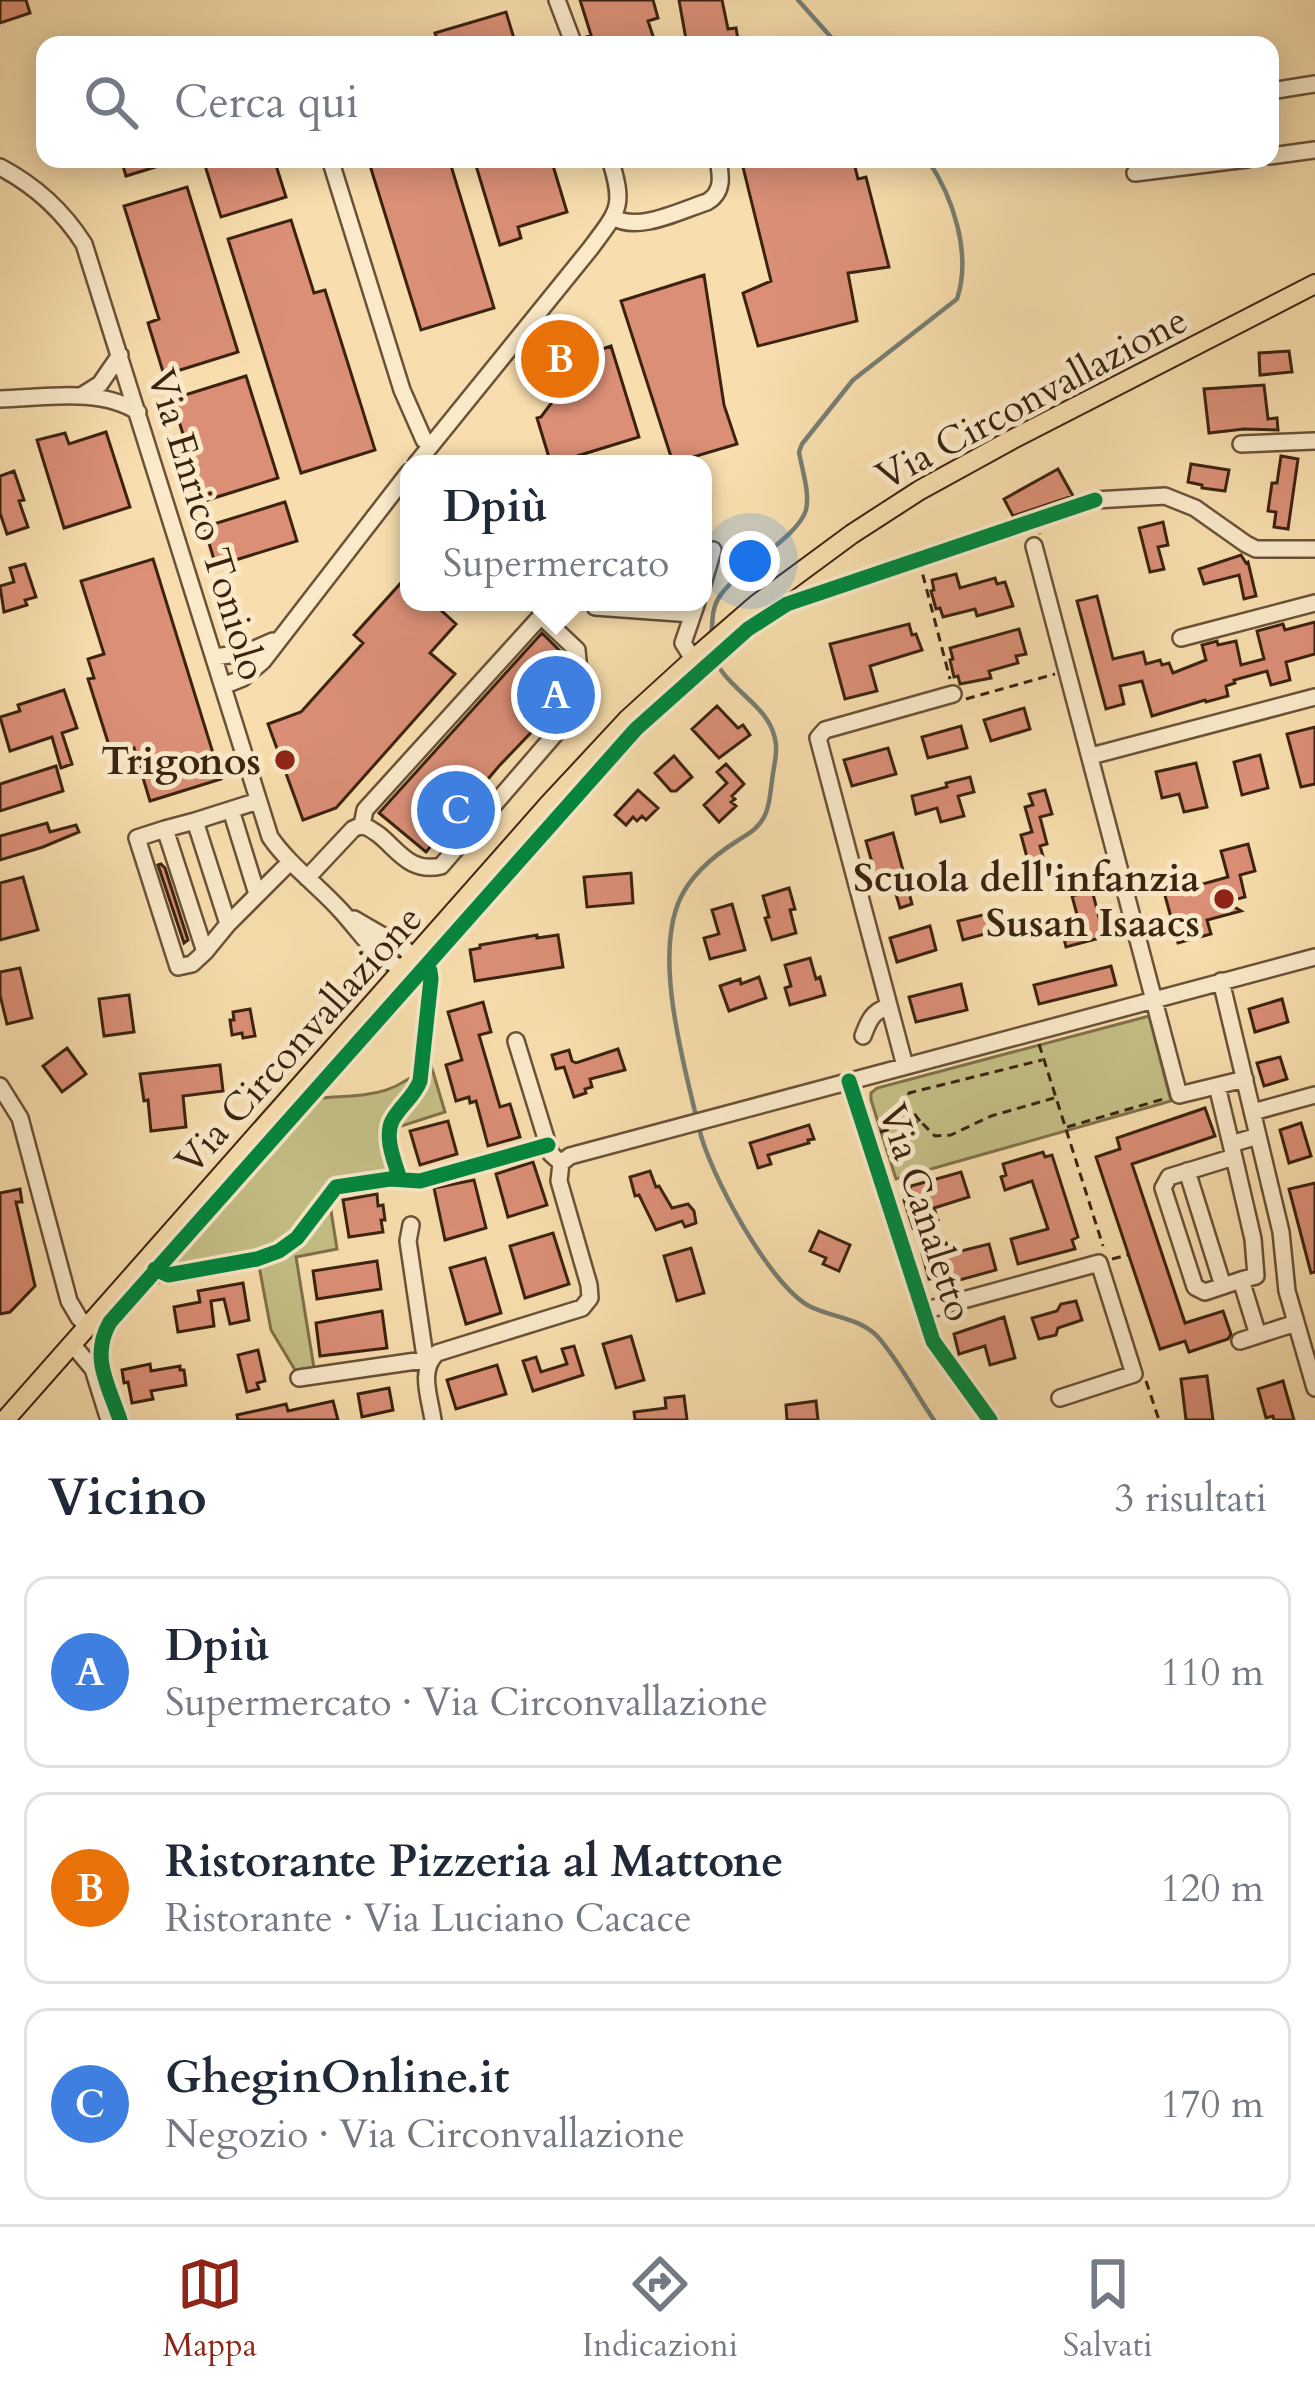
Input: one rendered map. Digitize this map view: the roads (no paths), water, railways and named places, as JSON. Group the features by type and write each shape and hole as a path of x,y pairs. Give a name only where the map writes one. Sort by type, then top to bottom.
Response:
{"main road":[{"name":"Via Circonvallazione","path":"5,1420 628,719 695,657 852,534 920,490 1314,283"}],"street":[{"path":"557,0 571,36"},
{"path":"1279,90 1315,84"},
{"path":"1279,155 1315,150"},
{"name":"Via Enrico Toniolo","path":"0,167 27,183 69,221 84,244 270,837 371,948 391,964 409,963 404,949 341,911"},
{"path":"333,168 402,390 424,440 431,445"},
{"path":"423,455 614,217 619,203 613,168"},
{"path":"614,217 624,224 644,221 707,202 719,188 718,168"},
{"path":"1135,173 1175,168"},
{"path":"79,398 100,384 120,355"},
{"path":"0,399 108,399 137,412"},
{"path":"1241,444 1315,441"},
{"path":"224,686 263,661 400,483"},
{"path":"1095,500 1165,496 1195,508 1256,549 1315,549"},
{"path":"1034,546 1178,1095 1245,1079"},
{"path":"1180,638 1315,603"},
{"path":"694,611 682,643 695,657"},
{"path":"307,878 352,829 362,825 413,866 441,866 582,703 577,650 541,616 365,809 362,825"},
{"path":"214,657 257,650 280,636"},
{"path":"905,1066 818,738 825,730 953,694"},
{"path":"1090,756 1315,697"},
{"path":"258,801 137,838 178,967 192,964 205,952 290,862"},
{"path":"231,810 257,894"},
{"path":"195,820 228,923"},
{"path":"165,829 205,952"},
{"name":"Via Enrico Toniolo","path":"371,948 382,994"},
{"path":"561,1163 577,1153 1315,956"},
{"path":"1221,980 1281,1232 1287,1291 1315,1388"},
{"path":"863,1036 877,1010 890,1006"},
{"path":"516,1041 551,1154 561,1163"},
{"name":"Via Canaletto","path":"849,1081 933,1341 990,1420"},
{"path":"0,1086 20,1118 69,1301 88,1327"},
{"path":"1217,1086 1232,1150 1253,1239 1256,1276 1204,1292 1195,1287 1163,1188 1169,1177 1187,1172 1232,1150 1258,1136"},
{"path":"1252,1112 1315,1095"},
{"path":"298,1378 430,1359 448,1349 582,1308 590,1298 590,1285 559,1181 561,1163"},
{"path":"1187,1172 1223,1286"},
{"path":"411,1225 408,1240 424,1350 430,1359"},
{"name":"Via Canaletto","path":"923,1311 1099,1263 1134,1374 1060,1398"},
{"path":"1241,1280 1258,1335"},
{"path":"1240,1341 1296,1323"},
{"path":"72,1344 93,1369 109,1420"},
{"path":"430,1359 426,1372 433,1420"}],"waterway":[{"path":"798,0 830,36"},
{"path":"711,637 718,599 801,521 806,510 802,444 853,380 957,299 961,245 945,190 932,168"},
{"path":"696,1116 673,1007 673,922 680,899 697,874 762,821 776,750 765,717 724,675 712,648"},
{"path":"699,1128 728,1198 776,1275 809,1306 862,1325 877,1336 934,1420"}],"place":[{"name":"Ristorante Pizzeria al Mattone","path":"560,359"},
{"name":"Dpiù","path":"556,695"},
{"name":"Trigonos","path":"285,760"},
{"name":"GheginOnline.it","path":"456,810"},
{"name":"Scuola dell'infanzia Susan Isaacs","path":"1224,899"}]}
